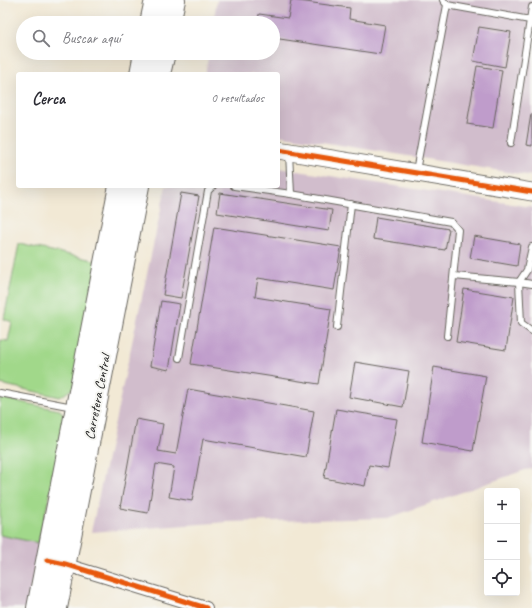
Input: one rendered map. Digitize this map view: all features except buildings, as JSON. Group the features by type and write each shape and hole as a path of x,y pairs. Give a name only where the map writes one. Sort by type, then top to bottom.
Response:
{"highway":[{"path":"153,16 156,0"},
{"path":"171,16 174,0"},
{"path":"141,72 144,60"},
{"path":"160,72 163,60"},
{"name":"Carretera Central","path":"38,608 56,562 85,409 120,188"},
{"name":"Carretera Central","path":"85,409 138,188"},
{"name":"Carretera Central","path":"56,562 56,608"}],"street":[{"path":"283,151 532,192"},
{"path":"56,562 206,608"}],"lane":[{"path":"416,173 445,2 530,20"},
{"path":"511,143 532,7"},
{"path":"283,151 291,194"},
{"path":"179,358 208,191 211,188"},
{"path":"248,188 351,204 383,211 451,222 458,230 447,336"},
{"path":"336,327 351,204"},
{"path":"532,247 527,270 519,282 521,323 532,331"},
{"path":"454,276 532,284"},
{"path":"0,393 85,409"}],"shaded area":[{"path":"217,0 532,0 532,176 280,135 280,72 205,72 208,60 280,60 280,16 214,16"},
{"path":"280,168 532,207 532,469 525,470 388,518 228,522 91,532 166,188 280,188"},
{"path":"0,522 43,530 27,608 0,608"}],"green space":[{"path":"19,244 98,261 75,387 60,397 0,384 0,347 1,340 8,341 12,322 4,319"},
{"path":"0,398 60,410 68,421 38,543 0,535"}],"cycle path":[{"path":"280,150 532,192"},
{"path":"47,560 65,564 206,608"}]}
